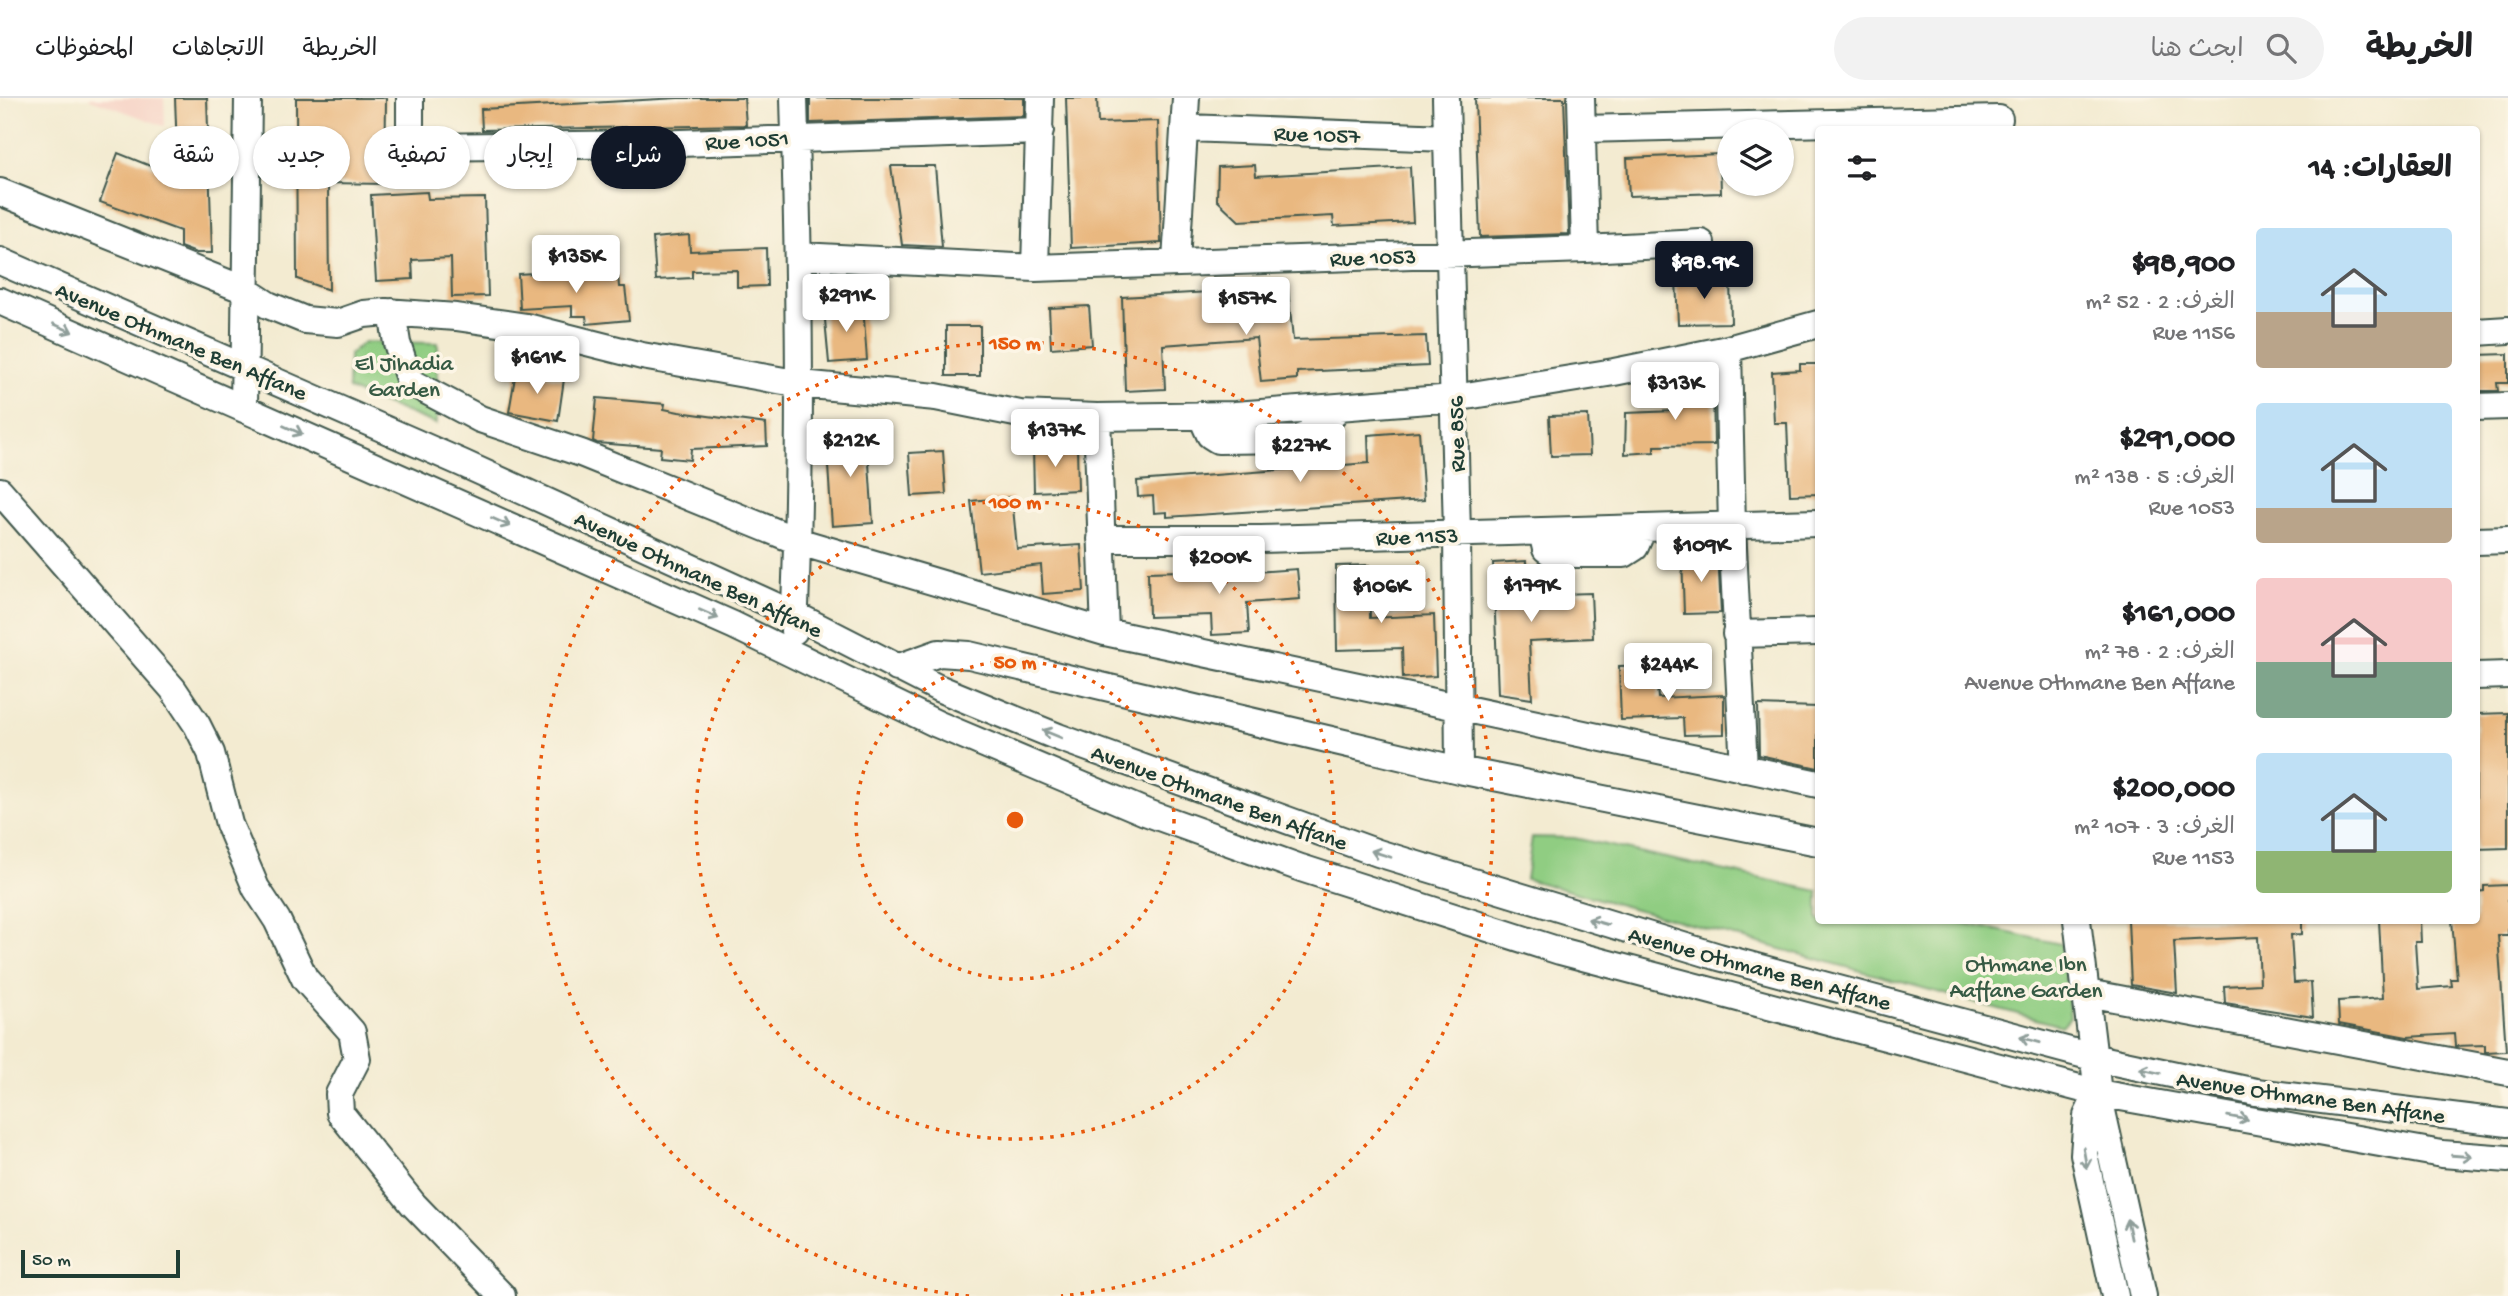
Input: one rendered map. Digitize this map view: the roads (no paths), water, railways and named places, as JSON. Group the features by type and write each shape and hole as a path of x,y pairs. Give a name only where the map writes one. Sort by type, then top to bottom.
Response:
{"street":[{"path":"244,409 248,98"},
{"name":"Rue 1051","path":"410,98 412,136 416,143 426,147 649,144 795,137 1040,131"},
{"path":"793,656 800,542 801,384 800,256 794,98"},
{"path":"1035,268 1040,98"},
{"path":"1176,261 1187,128 1186,98"},
{"name":"Rue 856","path":"1446,98 1457,533 1459,770"},
{"path":"1581,98 1585,249"},
{"path":"1582,129 1999,116"},
{"name":"Rue 1057","path":"1187,128 1447,138"},
{"path":"0,192 245,290 268,305 305,320 338,323 364,314 392,312 457,317 527,327 642,356 801,384 936,397 1020,414 1097,417 1201,415 1335,409 1454,398 1603,374 1728,349 1815,325"},
{"name":"Rue 1053","path":"800,256 1035,268 1701,243"},
{"name":"Avenue Othmane Ben Affane","path":"0,261 244,367 795,615 897,668 1058,737 1378,853 1719,957 2096,1058 2256,1092 2508,1123"},
{"name":"Avenue Othmane Ben Affane","path":"0,301 733,625 793,656 1017,759 1145,812 1314,873 1560,951 2098,1093 2442,1154 2508,1159"},
{"path":"392,312 397,343 410,382 480,419 581,453 800,542 1105,632 1815,783"},
{"path":"2480,332 2508,330"},
{"path":"1728,349 1732,527 1744,769"},
{"path":"2480,407 2508,406"},
{"path":"1097,417 1105,632"},
{"path":"0,491 185,705 211,753 229,824 256,888 277,920 305,979 352,1032 357,1059 340,1094 340,1113 413,1204 502,1296"},
{"name":"Rue 1153","path":"1101,539 1261,539 1815,523"},
{"path":"2480,541 2508,540"},
{"path":"1737,634 1815,632"},
{"path":"897,668 932,654 969,655 1459,770 1815,841"},
{"path":"2480,676 2508,675"},
{"path":"2078,924 2096,1058 2098,1093 2143,1296"},
{"path":"2087,992 2508,1072"},
{"path":"2098,1093 2087,1116 2084,1154 2115,1296"}],"park label":[{"name":"El Jihadia Garden","path":"404,375"},
{"name":"Othmane Ibn Aaffane Garden","path":"2026,976"}]}
